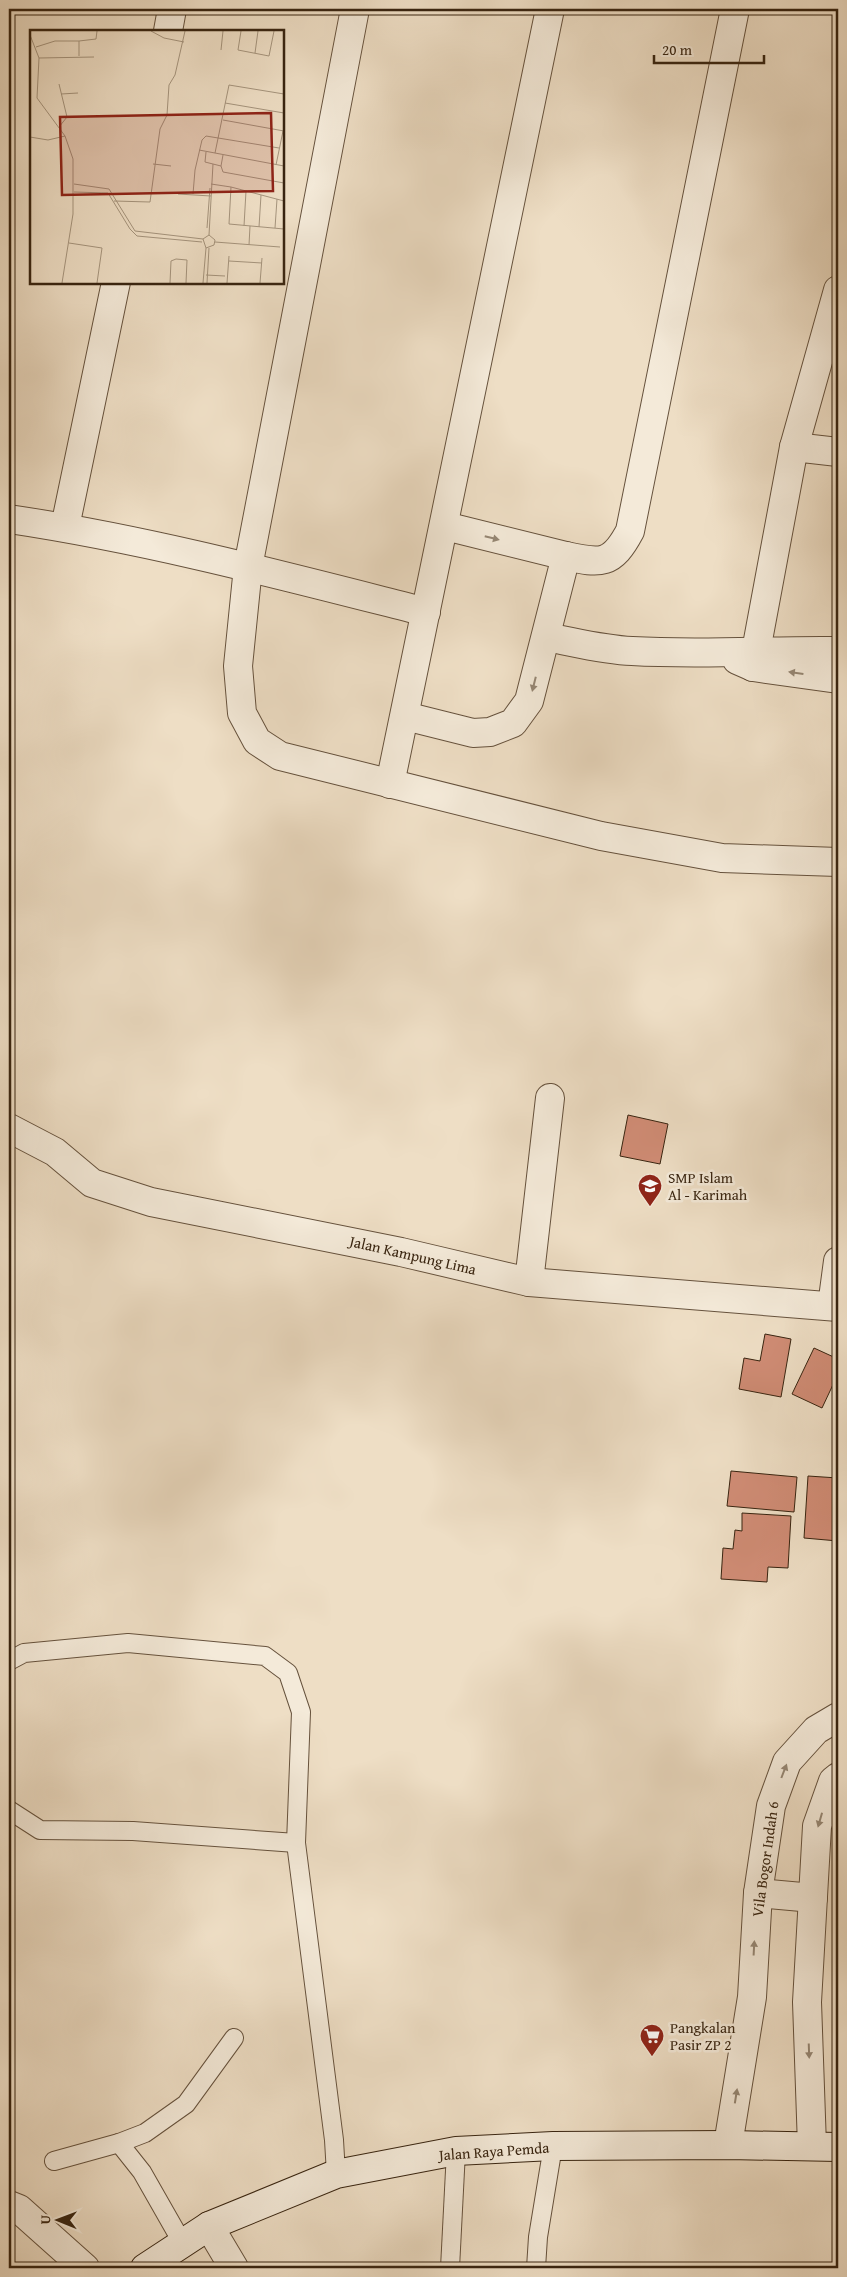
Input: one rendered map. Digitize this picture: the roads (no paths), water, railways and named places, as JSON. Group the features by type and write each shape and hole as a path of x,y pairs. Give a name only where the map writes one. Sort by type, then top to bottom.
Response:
{"street":[{"path":"168,30 172,9"},
{"path":"355,9 248,567 238,666 242,713 257,741 280,756 601,836 712,856 838,862"},
{"path":"390,784 445,526 550,9"},
{"path":"445,526 591,561 608,560 621,548 630,531 734,9"},
{"path":"65,527 116,284"},
{"path":"754,659 794,447 838,290"},
{"path":"794,447 838,452"},
{"path":"9,519 65,527 248,567 426,612"},
{"path":"405,716 473,732 490,732 513,723 530,701 566,556"},
{"path":"546,637 631,651 722,654 754,659 838,679"},
{"path":"754,659 838,650"},
{"path":"529,1282 550,1098"},
{"name":"Jalan Kampung Lima","path":"9,1128 55,1152 92,1183 151,1202 401,1252 529,1282 835,1306"},
{"path":"835,1306 838,1261"},
{"name":"Vila Bogor Indah 6","path":"728,2145 752,1997 758,1892 771,1806 787,1762 816,1730 838,1717"},
{"path":"825,2147 807,2002 818,1826 833,1781 838,1777"},
{"path":"758,1892 813,1898"},
{"name":"Jalan Raya Pemda","path":"145,2268 209,2226 336,2174 456,2151 553,2146 728,2145 825,2147"},
{"path":"9,2205 19,2209 85,2268"},
{"path":"209,2226 234,2268"}],"lane":[{"path":"9,1661 24,1653 128,1644 265,1656 288,1673 301,1712 296,1843 334,2140 336,2174"},
{"path":"9,1810 40,1830 133,1831 296,1843"},
{"path":"54,2161 119,2143 145,2133 186,2104 234,2038"},
{"path":"119,2143 142,2172 183,2244"},
{"path":"536,2268 538,2237 553,2146"},
{"path":"450,2268 456,2151"}],"place":[{"name":"SMP Islam Al - Karimah","path":"650,1207"},
{"name":"Pangkalan Pasir ZP 2","path":"652,2057"}]}
